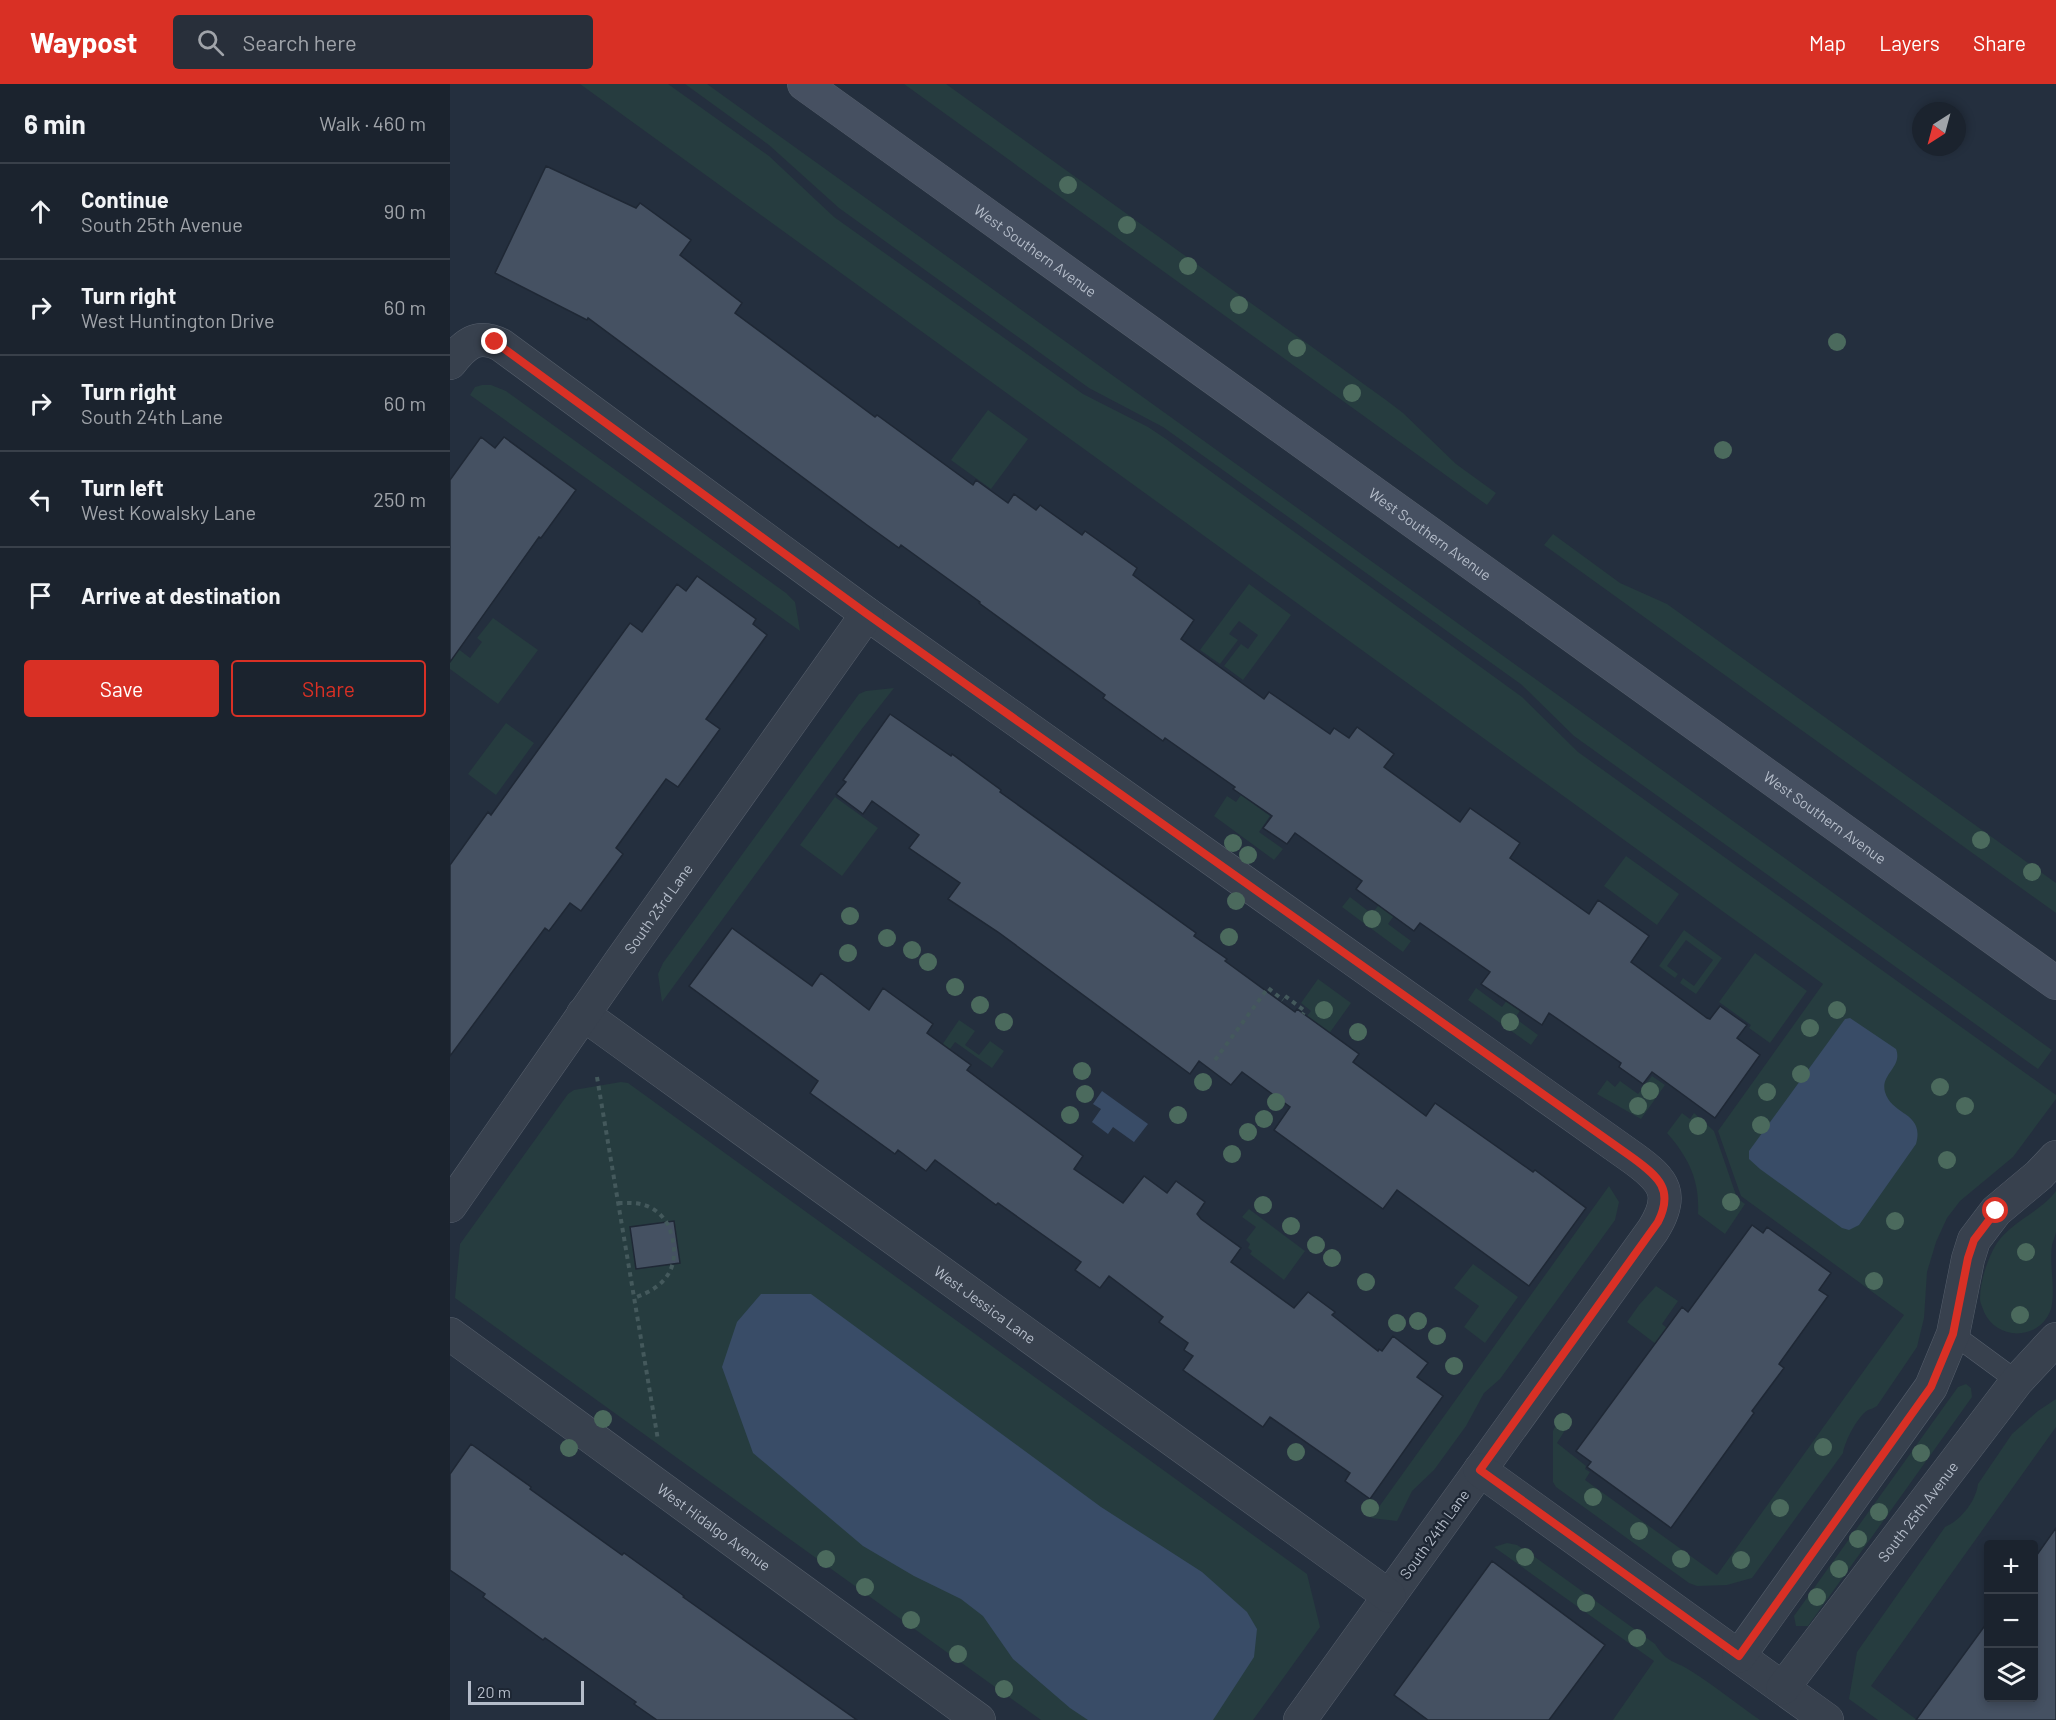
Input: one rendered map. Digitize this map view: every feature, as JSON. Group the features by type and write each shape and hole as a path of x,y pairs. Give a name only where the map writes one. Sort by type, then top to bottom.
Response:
{"main road":[{"name":"West Southern Avenue","path":"804,84 2056,983"}],"street":[{"path":"450,363 475,340 489,340 501,345 867,614"},
{"name":"South 23rd Lane","path":"450,1206 583,1014 867,614"},
{"name":"South 24th Lane","path":"867,614 1637,1161 1656,1178 1666,1198 1664,1211 1653,1230 1300,1720"},
{"name":"West Jessica Lane","path":"583,1014 1389,1596"},
{"path":"1739,1656 1924,1398 1953,1334 1968,1258 1974,1240 1996,1211 2039,1175 2056,1157"},
{"name":"West Hidalgo Avenue","path":"450,1334 979,1720"},
{"name":"South 25th Avenue","path":"1784,1688 2017,1381 2056,1339"},
{"path":"1480,1470 1827,1720"}],"lane":[{"path":"1953,1334 2017,1381"}],"path":[{"path":"1215,1060 1268,988 1305,1011 1303,1014"},
{"path":"597,1077 660,1450"},
{"path":"618,1203 636,1203 654,1210 663,1217 670,1228 673,1239 675,1259 670,1271 657,1287 649,1293 634,1298"}],"green space":[{"path":"580,84 668,84 769,156 834,217 1083,394 1148,427 1166,439 1522,697 1578,752 2056,1095 2056,1099 2013,1157 1960,1201 1947,1218 1936,1242 1927,1272 1924,1318 1917,1347 1877,1406 1868,1410 1860,1418 1849,1436 1843,1453 1752,1578 1727,1585 1697,1586 1689,1583 1556,1487 1553,1482 1553,1431 1562,1412 1572,1419 1557,1443 1586,1466 1585,1469 1590,1472 1585,1480 1717,1575 1904,1315 1741,1196 1718,1131 1823,984"},
{"path":"685,84 707,84 2052,1050 2038,1069 1574,736 1522,685 1163,427 1089,388 839,208 769,145"},
{"path":"904,84 946,84 1386,400 1403,413 1456,464 1496,493 1487,505"},
{"path":"491,385 506,391 786,593 795,602 800,631 470,395 475,387"},
{"path":"988,410 1028,439 991,489 951,460"},
{"path":"1553,534 1620,583 1667,604 2056,883 2056,913 1544,545"},
{"path":"1249,584 1291,615 1243,680 1224,666 1241,644 1248,649 1258,635 1239,621 1229,634 1238,640 1220,664 1200,650"},
{"path":"493,618 538,650 498,704 450,669 450,657 457,648 470,658 482,642 477,638"},
{"path":"894,688 662,1002 658,974 663,963 859,694"},
{"path":"506,723 534,743 496,795 468,774"},
{"path":"1241,795 1270,816 1259,832 1283,849 1274,860 1214,816 1227,796 1236,802"},
{"path":"835,797 878,828 842,876 800,845"},
{"path":"1626,856 1679,894 1657,925 1604,886"},
{"path":"1392,887 1407,898 1388,924 1411,941 1403,952 1342,907 1350,897 1372,914"},
{"path":"1684,930 1722,958 1696,994 1680,983 1683,978 1694,986 1713,960 1686,940 1667,966 1678,974 1675,978 1659,966"},
{"path":"1755,953 1807,991 1770,1043 1749,1028 1751,1025 1719,1002"},
{"path":"1318,979 1351,1003 1323,1042 1307,1016 1311,1011 1301,1003"},
{"path":"1522,980 1535,989 1515,1018 1538,1035 1531,1045 1468,1000 1476,988 1502,1007"},
{"path":"959,1020 975,1031 965,1045 979,1055 990,1041 1004,1051 992,1068 955,1042 945,1056 938,1051"},
{"path":"1652,1076 1665,1085 1641,1119 1597,1094 1607,1080 1615,1087 1620,1081 1638,1094"},
{"path":"621,1082 628,1083 1307,1574 1320,1627 1253,1720 1041,1720 455,1298 460,1244 568,1094 574,1090"},
{"path":"1682,1113 1690,1119 1694,1113 1714,1131 1737,1198 1745,1204 1725,1234 1698,1214 1697,1191 1692,1170 1667,1133"},
{"path":"1609,1186 1619,1202 1615,1220 1500,1379 1484,1393 1466,1426 1434,1470 1412,1491 1397,1521 1371,1518"},
{"path":"2056,1191 2056,1232 2051,1253 2053,1294 2051,1309 2038,1327 2028,1332 2008,1332 1990,1322 1981,1304 1981,1287 1986,1267 1993,1250 2006,1233 2041,1206"},
{"path":"1249,1209 1305,1251 1284,1280 1250,1254 1252,1251 1248,1248 1250,1244 1246,1240 1256,1227 1242,1217"},
{"path":"1473,1264 1518,1297 1485,1343 1464,1327 1479,1306 1454,1288"},
{"path":"1656,1286 1678,1301 1662,1324 1677,1336 1665,1351 1627,1322"},
{"path":"1966,1384 1971,1388 1972,1397 1808,1626 1796,1626 1794,1616 1958,1387"},
{"path":"2056,1399 2056,1427 1871,1686 1917,1720 1878,1720 1849,1699 1857,1652 1945,1527 1957,1520 1967,1509 1978,1484 2012,1434 2038,1411"},
{"path":"1507,1543 1517,1545 1528,1552 1655,1644 1668,1659 1685,1667 1760,1720 1613,1720 1654,1661 1494,1547"}],"water":[{"path":"1850,1018 1896,1049 1897,1061 1886,1080 1885,1092 1894,1106 1912,1120 1918,1134 1916,1144 1859,1225 1849,1230 1842,1228 1760,1169 1749,1159 1749,1151 1845,1019"},
{"path":"1102,1091 1148,1124 1134,1142 1113,1127 1108,1134 1092,1122 1101,1109 1093,1104"},
{"path":"761,1294 811,1294 1101,1507 1202,1572 1247,1612 1257,1629 1254,1657 1213,1720 1088,1720 1070,1708 1013,1659 983,1616 961,1599 914,1576 863,1546 753,1453 722,1367 737,1322"}],"building":[{"path":"546,166 636,208 640,203 691,240 680,255 742,303 735,313 875,417 877,415 973,485 976,480 1008,503 1014,494 1036,510 1040,505 1082,535 1085,531 1137,568 1133,575 1194,620 1181,639 1264,699 1269,692 1330,734 1334,728 1349,738 1357,727 1394,754 1384,767 1460,822 1470,808 1520,843 1510,858 1589,914 1598,900 1649,936 1631,962 1707,1018 1710,1019 1720,1006 1747,1025 1737,1038 1760,1055 1715,1118 1652,1072 1643,1084 1619,1067 1621,1063 1549,1013 1542,1025 1481,984 1490,972 1420,923 1414,931 1356,889 1362,881 1295,833 1287,844 1263,828 1272,816 1233,789 1235,787 1165,738 1163,741 1103,698 1105,695 980,602 901,545 899,548 867,525 588,318 587,320 495,273"},
{"path":"481,437 495,448 504,437 576,490 541,538 539,537 450,662 450,480"},
{"path":"697,576 756,619 753,624 767,635 706,719 720,729 678,787 666,779 616,848 623,854 581,911 570,903 549,931 545,928 450,1056 450,865 488,812 491,815 630,623 642,632 677,584 686,591"},
{"path":"890,714 951,756 952,754 1001,790 1000,792 1196,933 1194,936 1227,959 1225,961 1295,1012 1297,1009 1359,1054 1353,1062 1426,1116 1435,1103 1533,1172 1535,1170 1586,1208 1529,1286 1397,1190 1383,1209 1274,1130 1290,1107 1242,1072 1231,1085 1199,1061 1190,1074 998,932 948,899 960,883 909,848 919,835 872,801 863,814 836,794 846,782 843,780"},
{"path":"732,928 812,986 821,973 869,1010 883,988 933,1024 927,1033 971,1065 967,1070 1083,1156 1074,1169 1123,1203 1144,1176 1167,1193 1176,1181 1205,1202 1197,1214 1201,1219 1241,1248 1231,1262 1294,1308 1308,1292 1335,1312 1332,1315 1378,1351 1379,1349 1382,1351 1393,1336 1428,1363 1417,1377 1443,1396 1370,1499 1345,1481 1350,1473 1270,1417 1263,1427 1183,1370 1193,1356 1184,1350 1188,1343 1159,1322 1163,1317 1109,1276 1100,1288 1075,1270 1081,1262 998,1203 996,1205 935,1160 926,1171 898,1150 895,1154 810,1093 818,1081 689,986"},
{"path":"674,1221 680,1263 636,1269 630,1227"},
{"path":"1752,1225 1763,1233 1767,1227 1831,1273 1819,1290 1828,1296 1779,1364 1784,1368 1752,1411 1754,1413 1671,1528 1587,1467 1591,1462 1576,1451 1682,1307 1688,1312"},
{"path":"471,1444 622,1555 624,1553 857,1720 657,1720 634,1704 636,1702 545,1638 543,1640 483,1597 485,1594 450,1570 450,1474"},
{"path":"2056,1528 2056,1720 1916,1720 1984,1627 1984,1702 2038,1702 2038,1553"},
{"path":"1492,1561 1605,1645 1549,1720 1428,1720 1394,1695"}],"route":[{"path":"495,342 867,614 1633,1158 1656,1178 1666,1198 1664,1211 1658,1222 1480,1470 1739,1656 1931,1387 1953,1334 1968,1258 1974,1240 1996,1211"}]}
